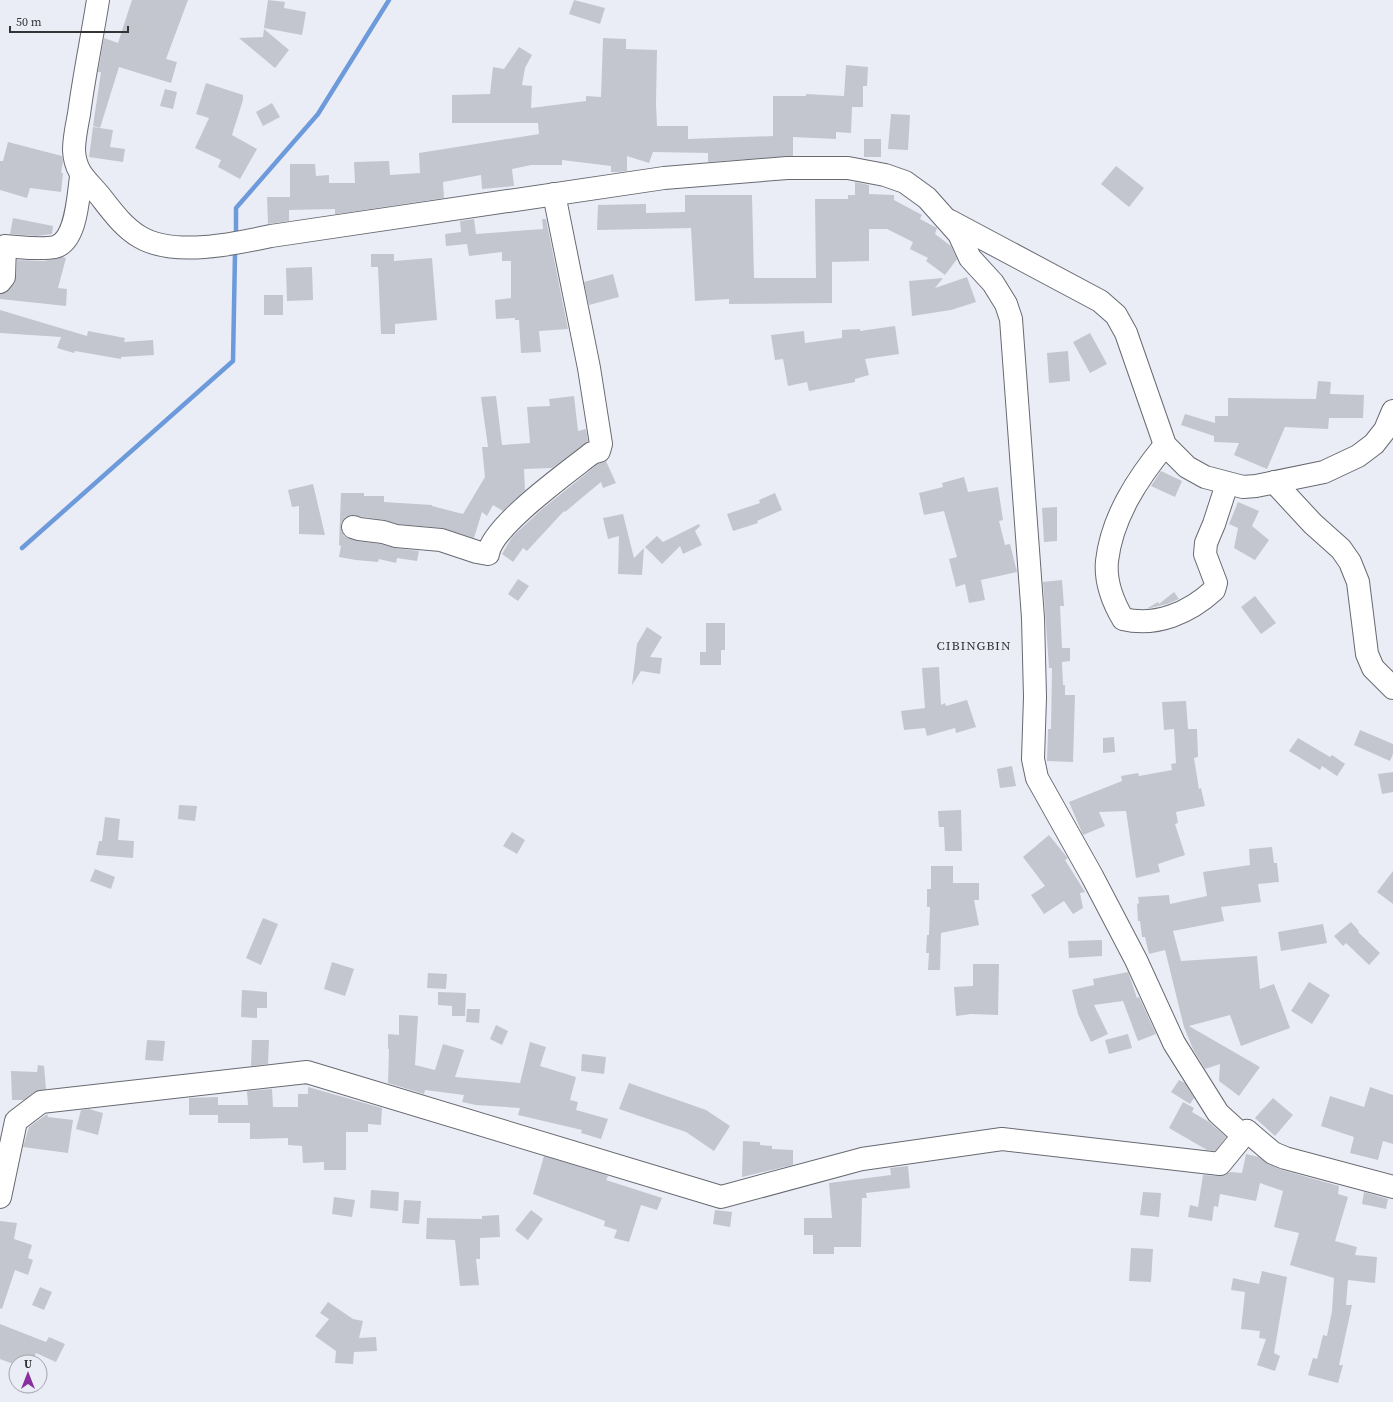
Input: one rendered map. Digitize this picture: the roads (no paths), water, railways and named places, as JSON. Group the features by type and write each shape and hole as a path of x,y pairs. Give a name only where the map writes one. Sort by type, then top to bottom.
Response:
{"street":[{"path":"0,282 4,277 5,246 47,248 56,246 65,241 72,231 81,177 74,150 82,92 98,0"},
{"path":"81,177 99,195 113,214 140,237 166,245 190,248 217,246 271,236 460,210 554,194 664,178 787,168 848,168 885,175 905,182 926,198 947,219 959,234 970,258 993,283 1006,304 1011,319 1033,618 1035,697 1033,759 1037,778 1092,876 1136,960 1174,1043 1191,1073 1218,1113 1241,1134 1247,1131"},
{"path":"353,527 359,530 383,532 396,536 441,540 477,552 488,554 489,547 500,533 539,494 592,453 598,451 601,444 589,368 554,194"},
{"path":"947,219 1100,301 1116,315 1126,333 1166,445 1187,467 1205,477 1226,484 1243,487 1324,472 1358,456 1374,444 1385,430 1393,411"},
{"path":"1166,445 1145,470 1131,493 1112,539 1107,562 1109,585 1113,602 1123,619 1147,622 1174,616 1195,605 1214,590 1216,583 1204,554 1206,543 1214,524 1226,484"},
{"path":"1274,482 1313,524 1341,549 1350,562 1358,582 1367,654 1373,668 1393,688"},
{"path":"0,1197 16,1121 41,1102 307,1072 721,1198 862,1160 1002,1139 1220,1164 1247,1131"},
{"path":"1247,1131 1273,1153 1286,1158 1393,1186"}],"waterway":[{"path":"236,234 236,208 318,114 389,0"},
{"path":"22,548 233,361 235,254"}],"district":[{"name":"CIBINGBIN","path":"974,645"}]}
